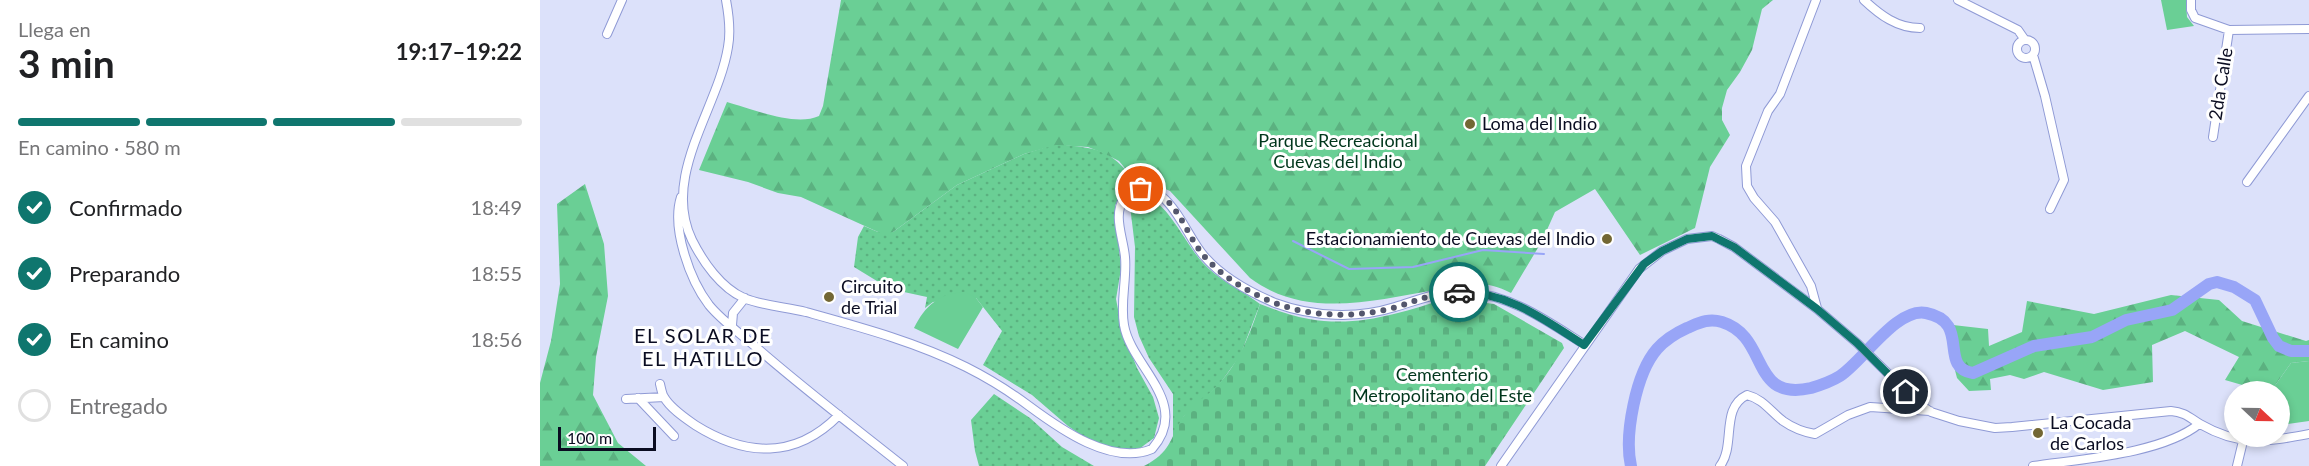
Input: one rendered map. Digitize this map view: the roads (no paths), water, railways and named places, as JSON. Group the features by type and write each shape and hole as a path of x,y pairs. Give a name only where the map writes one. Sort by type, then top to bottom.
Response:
{"street":[{"path":"607,34 622,0"},
{"path":"726,0 729,21 728,50 690,160 678,207 684,253 690,270 711,308 903,466"},
{"path":"1816,0 1780,94 1768,111 1746,166 1747,186 1754,198 1775,222 1811,285 1817,309"},
{"path":"1864,0 1892,21 1909,28 1920,28"},
{"path":"1958,0 2018,30 2025,40 2031,41 2035,46 2033,55 2064,180 2050,209"},
{"path":"2191,0 2191,10 2195,18 2229,30 2309,29"},
{"name":"2da Calle","path":"2213,137 2229,30"},
{"path":"2025,40 2018,46 2019,55 2027,58 2033,55"},
{"path":"2247,182 2309,96"},
{"path":"1134,462 1154,448 1160,439 1165,418 1158,387 1134,349 1124,326 1122,312 1125,259 1118,214 1125,196 1135,190 1149,190 1167,200 1177,211 1188,234 1203,255 1223,274 1262,297 1288,307 1326,315 1350,315 1385,310 1444,293 1474,293 1492,296 1522,306 1584,345"},
{"path":"683,191 689,232 700,255 715,275 745,298 806,312 892,337 942,356 1011,393 1083,451"},
{"path":"1501,466 1584,345 1644,264 1670,246 1696,237 1712,236 1726,242 1817,309 1857,343 1906,392 1930,411"},
{"path":"732,325 733,313 745,298"},
{"path":"660,384 664,397 681,414 722,440 745,447 790,446 810,439 827,428 839,415"},
{"path":"1720,466 1726,454 1730,420 1739,399 1748,395 1759,398 1784,421 1801,431 1815,434 1848,414 1870,407 1930,411 1959,421 1995,428 2172,411 2188,414 2199,424 2224,434"},
{"path":"626,399 664,397"},
{"path":"638,398 674,436"},
{"path":"2033,466 2103,456 2156,445 2181,435 2199,424"},
{"path":"2290,437 2309,434"},
{"path":"2237,466 2242,447"}],"waterway":[{"path":"1293,241 1349,269 1413,267 1483,250 1544,254"},
{"path":"1631,466 1629,453 1631,422 1643,373 1657,349 1671,337 1687,328 1708,321 1722,322 1737,330 1755,353 1768,377 1778,386 1791,390 1811,388 1840,376 1892,326 1915,313 1926,313 1940,318 1948,325 1957,362 1963,369 1973,373 2034,346 2092,337 2126,320 2172,310 2209,284 2217,282 2234,287 2255,300 2279,346 2291,351 2309,351"}],"place":[{"name":"Loma del Indio","path":"1470,124"},
{"name":"Estacionamiento de Cuevas del Indio","path":"1607,239"},
{"name":"Circuito de Trial","path":"829,297"},
{"name":"La Cocada de Carlos","path":"2038,433"}],"district":[{"name":"EL SOLAR DE EL HATILLO","path":"703,348"}],"park label":[{"name":"Parque Recreacional Cuevas del Indio","path":"1338,151"},
{"name":"Cementerio Metropolitano del Este","path":"1442,385"}]}
